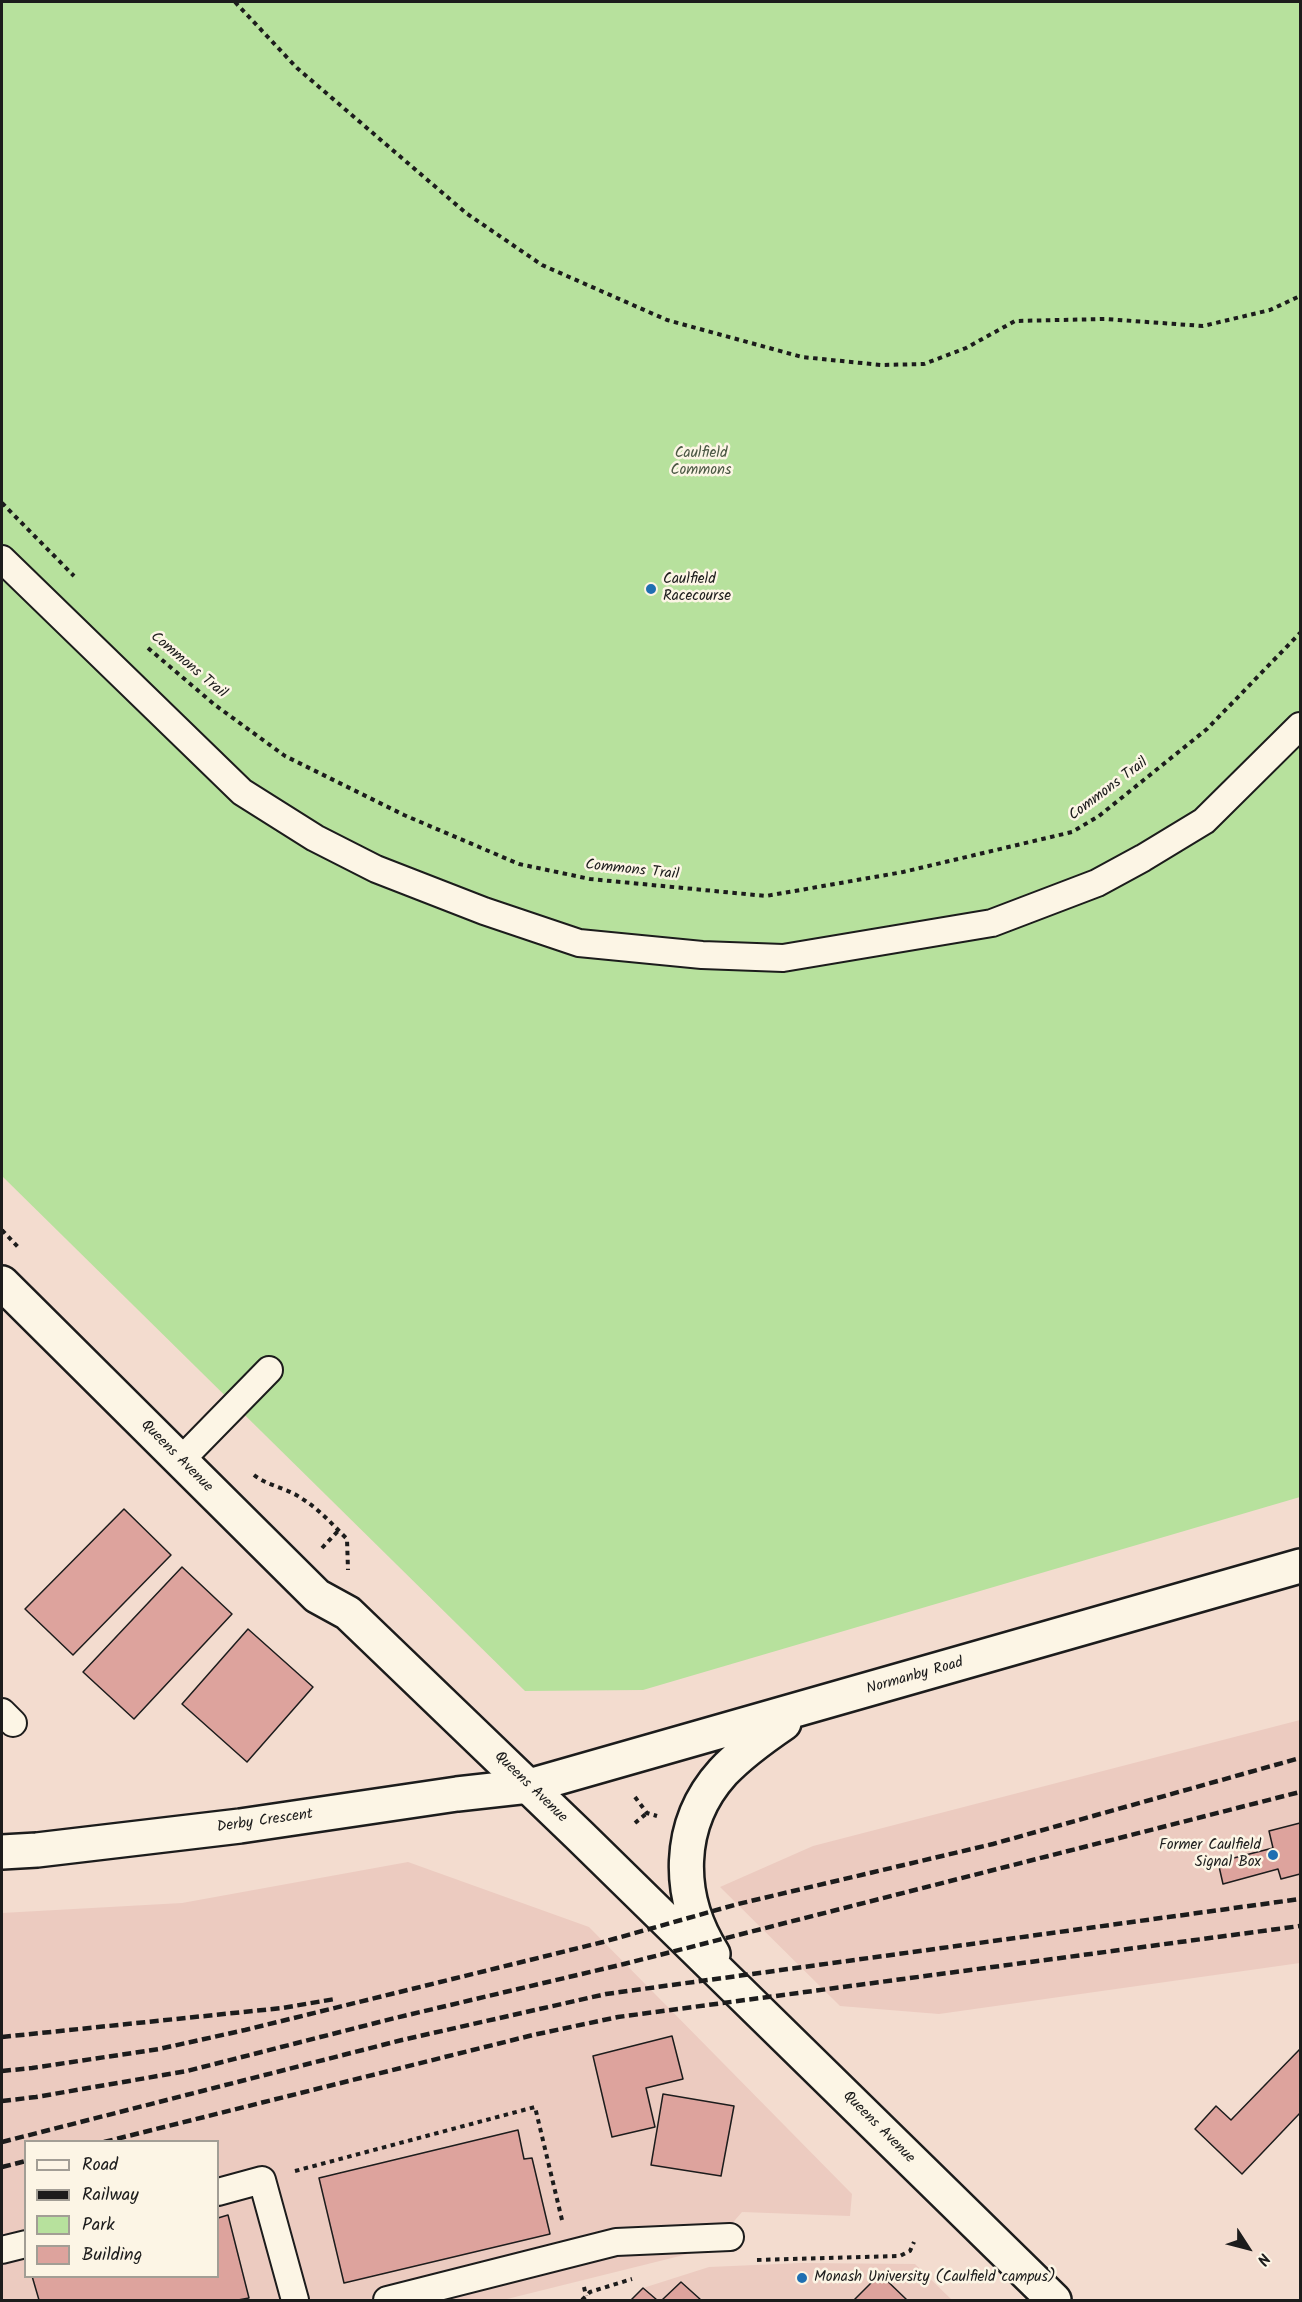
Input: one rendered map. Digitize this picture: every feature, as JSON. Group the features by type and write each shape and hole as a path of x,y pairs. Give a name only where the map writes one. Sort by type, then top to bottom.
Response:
{"street":[{"name":"Queens Avenue","path":"2,1283 317,1596 348,1613 529,1786 1054,2301"},
{"name":"Normanby Road","path":"529,1786 802,1710 1300,1566"},
{"path":"737,1991 709,1948 692,1910 685,1869 691,1826 700,1804 723,1773 747,1749 802,1710"},
{"name":"Derby Crescent","path":"2,1852 37,1850 229,1827 457,1794 529,1786"}],"lane":[{"path":"2,559 242,792 315,838 376,869 483,912 579,943 702,955 783,958 992,923 1096,883 1204,821 1300,726"},
{"path":"180,1461 270,1370"},
{"path":"219,2192 262,2180 295,2301"},
{"path":"387,2301 616,2242 730,2237"},
{"path":"2,2250 24,2244"}],"path":[{"path":"235,2 297,68 466,213 542,265 666,320 802,357 881,365 924,364 966,348 1015,321 1106,319 1203,326 1270,310 1300,296"},
{"path":"2,503 78,580"},
{"name":"Commons Trail","path":"144,644 215,705 285,756 404,815 519,864 590,879 766,896 903,872 1072,832 1099,816 1207,729 1300,633"},
{"path":"299,1496 322,1513 347,1539"},
{"path":"634,1796 647,1814 666,1818"},
{"path":"635,1823 647,1814"},
{"path":"262,2180 535,2107 571,2254"},
{"path":"582,2301 590,2292"}],"shaded area":[{"path":"1300,1720 1300,1963 939,2014 840,2006 720,1887 813,1846"},
{"path":"408,1862 589,1927 852,2194 850,2216 742,2212 729,2227 730,2251 700,2251 503,2300 2,2300 2,1913 182,1903"},
{"name":"Monash University (Caulfield campus)","path":"801,2263 915,2264 952,2300 631,2300 643,2288 709,2267"}],"green space":[{"name":"Caulfield Racecourse","path":"2,2 1300,2 1300,1497 643,1690 525,1691 2,1176"}],"building":[{"path":"124,1509 171,1555 73,1655 25,1609"},
{"path":"182,1567 232,1614 134,1719 83,1672"},
{"path":"248,1629 313,1687 247,1762 182,1704"},
{"name":"Former Caulfield Signal Box","path":"1300,1823 1300,1874 1281,1879 1278,1869 1223,1884 1218,1862 1273,1848 1269,1831"},
{"path":"672,2036 683,2079 646,2088 655,2127 612,2137 593,2056"},
{"path":"1300,2049 1300,2113 1242,2174 1195,2129 1216,2106 1231,2120"},
{"path":"663,2094 734,2106 721,2176 651,2165"},
{"path":"518,2130 524,2159 532,2158 550,2234 344,2283 319,2178"},
{"path":"228,2215 249,2298 238,2300 39,2300 33,2278 219,2278 219,2218"},
{"path":"880,2274 907,2300 854,2300"},
{"path":"681,2282 701,2300 662,2300"},
{"path":"643,2288 657,2300 631,2300"}],"railway":[{"path":"2,2071 159,2049 245,2030 603,1942 738,1904 993,1844 1300,1758"},
{"path":"2,2101 187,2071 395,2018 624,1964 1300,1792"},
{"path":"2,2142 402,2040 606,1994 1300,1899"},
{"path":"112,2140 533,2035 618,2017 1300,1926"},
{"path":"2,2037 282,2008 335,1999"},
{"path":"2,2167 24,2162"}],"place":[{"name":"Caulfield Racecourse","path":"651,589"},
{"name":"Former Caulfield Signal Box","path":"1273,1855"},
{"name":"Monash University (Caulfield campus)","path":"802,2278"}],"park label":[{"name":"Caulfield Commons","path":"701,462"}]}
